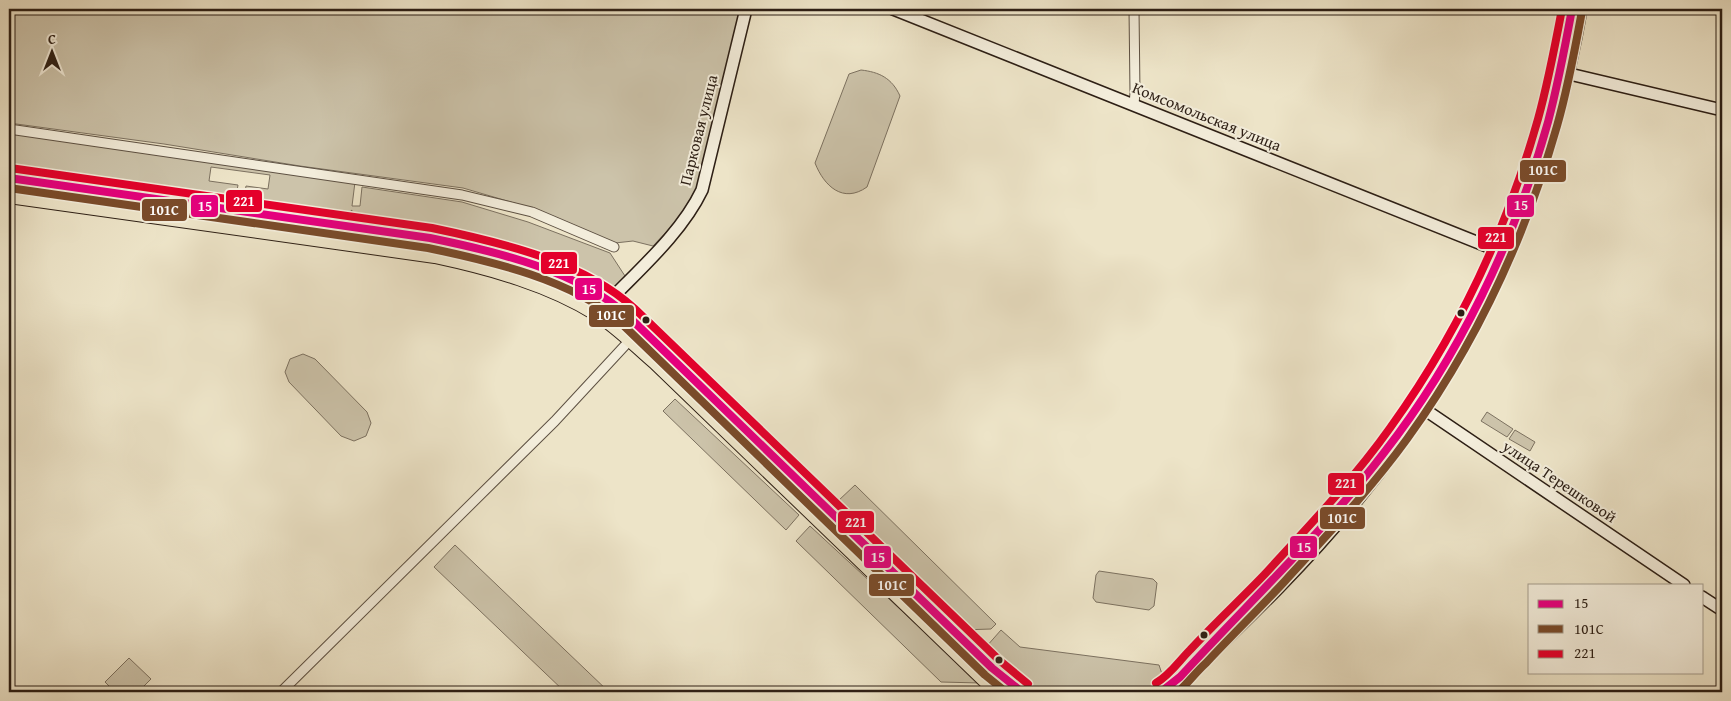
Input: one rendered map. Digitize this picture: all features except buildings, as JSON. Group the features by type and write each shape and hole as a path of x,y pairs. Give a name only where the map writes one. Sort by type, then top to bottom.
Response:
{"main road":[{"path":"9,178 430,238 474,246 576,283 609,301 652,339 992,668 1022,692"},
{"path":"9,196 436,256 473,264 531,283 568,298 598,314 656,363 997,692"},
{"name":"Парковая улица","path":"598,314 609,301"}],"street":[{"name":"Парковая улица","path":"609,301 672,235 688,215 702,190 746,9"},
{"name":"Комсомольская улица","path":"893,9 1505,253"},
{"path":"1134,9 1134,104"},
{"path":"1564,72 1572,9"},
{"path":"1175,692 1316,547 1369,486 1422,408 1472,318 1505,253 1564,72 1581,9"},
{"path":"1564,72 1722,110"},
{"path":"9,129 462,195 532,212 614,248"},
{"path":"281,692 546,430 630,340"},
{"name":"улица Терешковой","path":"1422,408 1683,584"},
{"path":"1161,692 1182,673 1338,510 1401,437"},
{"path":"1704,597 1722,610"}],"shaded area":[{"path":"9,9 740,9 703,180 684,213 653,246 633,241 615,243 538,210 463,188 9,123"},
{"path":"861,70 874,72 889,80 900,96 867,187 850,194 835,190 829,185 815,163 849,74"},
{"path":"9,133 355,182 352,206 360,206 362,187 462,202 528,222 610,253 625,276 612,289 603,290 522,254 471,238 428,229 354,220 351,215 352,210 346,215 248,202 244,198 246,186 268,189 270,175 211,167 209,181 238,185 236,196 230,200 9,168"},
{"path":"9,184 124,200 121,205 9,189"},
{"path":"130,201 306,226 306,231 127,205"},
{"path":"313,227 458,249 549,279 584,295 582,299 437,250 313,231"},
{"path":"303,354 315,359 367,412 371,423 366,436 354,441 341,436 289,382 285,372 290,359"},
{"path":"675,399 799,515 786,530 663,411"},
{"path":"1487,412 1513,429 1507,437 1481,421"},
{"path":"1515,430 1535,442 1530,451 1509,439"},
{"path":"855,485 996,624 991,629 961,630 837,512 838,501"},
{"path":"810,526 980,683 941,682 796,541"},
{"path":"455,545 609,692 565,692 434,567"},
{"path":"1099,571 1153,579 1157,583 1154,606 1149,610 1096,602 1093,598 1096,575"},
{"path":"1001,630 1020,647 1159,665 1162,674 1174,668 1179,673 1165,685 1149,692 1036,692 1018,683 1004,672 1008,666 986,647"},
{"path":"129,658 151,679 138,692 115,692 105,682"}],"transit line":[{"name":"221","path":"1156,683 1170,672 1264,575 1345,485 1390,428 1437,356 1477,280 1511,201 1542,105 1562,9"},
{"name":"15","path":"1161,692 1180,677 1284,568 1360,484 1411,417 1436,378 1482,296 1519,210 1548,122 1572,9"},
{"name":"101С","path":"1178,692 1285,581 1363,494 1407,439 1455,366 1496,289 1530,209 1561,112 1582,11"},
{"name":"221","path":"10,168 432,228 512,247 566,266 591,278 614,292 635,309 999,660 1028,684"},
{"name":"15","path":"9,178 430,238 481,249 535,265 585,287 608,300 628,316 992,668 1022,692"},
{"name":"101С","path":"9,188 428,248 478,259 530,274 580,295 602,308 621,323 985,675 1006,692"}]}
